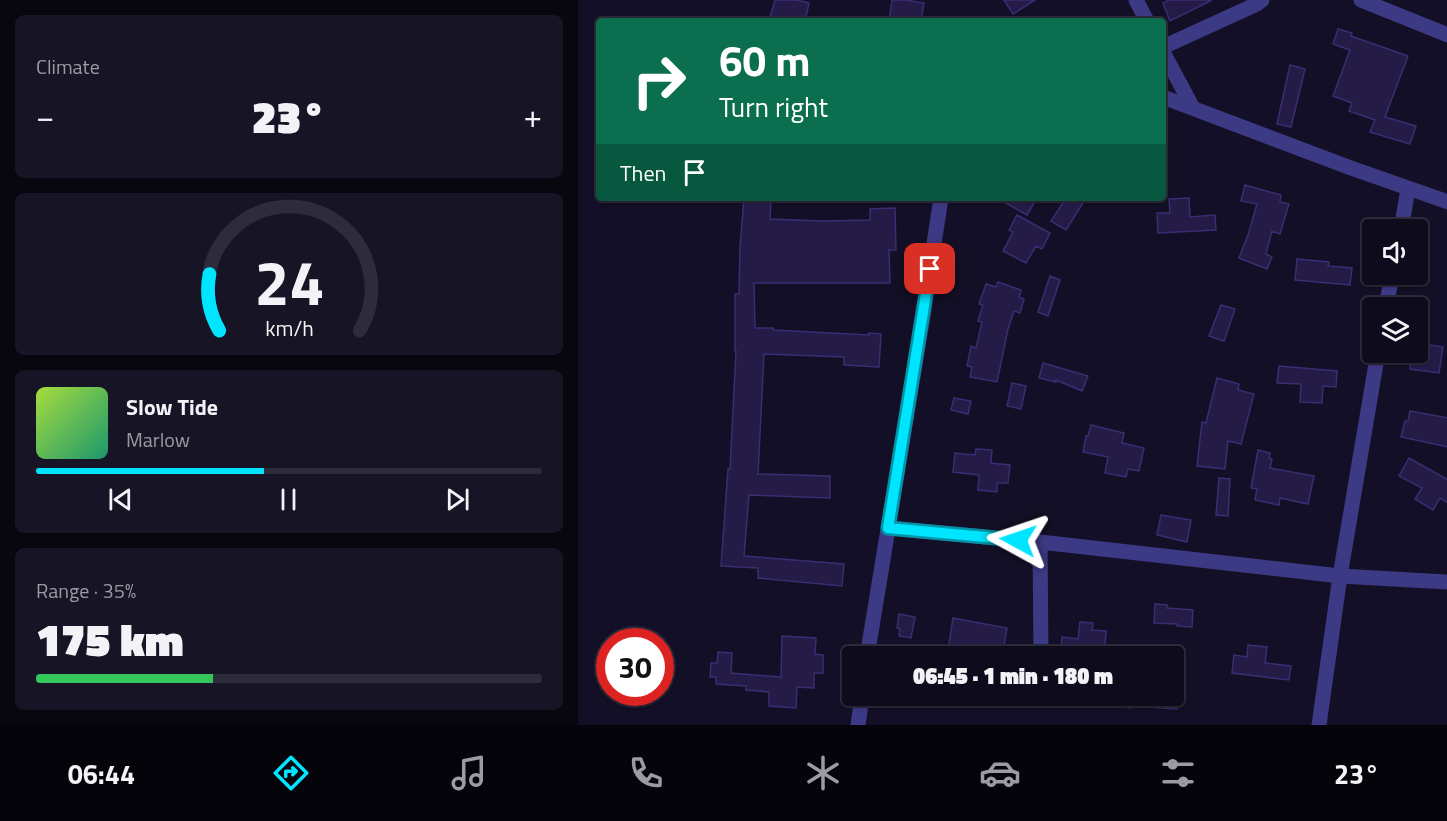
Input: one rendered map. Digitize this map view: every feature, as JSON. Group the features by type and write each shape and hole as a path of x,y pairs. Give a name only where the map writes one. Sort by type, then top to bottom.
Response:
{"street":[{"path":"1136,0 1145,18"},
{"path":"1166,46 1262,0"},
{"path":"1361,0 1448,35"},
{"path":"1166,58 1193,108"},
{"path":"1166,98 1448,202"},
{"path":"1402,219 1408,189"},
{"path":"869,646 941,201"},
{"path":"1319,725 1340,576 1376,363"},
{"path":"888,528 1040,542 1340,576 1448,582"},
{"path":"1040,542 1041,646"},
{"path":"858,725 861,706"}],"building":[{"path":"775,0 797,0 809,3 806,18 770,18"},
{"path":"892,0 924,3 922,18 889,18"},
{"path":"1004,0 1035,0 1013,14"},
{"path":"1169,0 1212,0 1170,21 1163,3"},
{"path":"1338,29 1352,33 1351,36 1408,56 1385,117 1416,126 1410,144 1370,132 1375,120 1349,111 1352,103 1333,96 1350,50 1333,44"},
{"path":"1290,65 1305,69 1291,127 1277,124"},
{"path":"1245,185 1281,195 1280,202 1289,204 1280,234 1272,231 1266,254 1272,257 1267,269 1239,258 1257,204 1241,201"},
{"path":"1189,198 1190,217 1215,215 1216,230 1158,233 1157,213 1170,213 1169,199"},
{"path":"744,201 771,201 770,219 870,220 870,209 895,208 896,250 889,250 890,283 754,283 755,328 881,334 879,367 844,365 844,357 764,354 758,474 830,476 830,498 749,495 744,556 844,564 842,586 758,578 758,568 721,566 728,469 730,469 736,351 735,294 739,294"},
{"path":"1002,201 1035,201 1027,215"},
{"path":"1064,201 1084,201 1066,230 1051,221"},
{"path":"1017,215 1050,233 1042,249 1036,246 1026,263 1003,251 1013,232 1009,230"},
{"path":"1297,259 1329,262 1328,266 1352,268 1350,285 1295,280"},
{"path":"1050,276 1060,280 1048,316 1038,312"},
{"path":"998,282 1021,290 1019,297 1024,299 1020,313 1014,311 1008,329 997,382 970,377 972,367 967,366 971,346 976,348 982,322 978,321 983,305 979,304 986,284 996,287"},
{"path":"1221,305 1235,309 1224,341 1209,336"},
{"path":"1428,345 1443,347 1439,373 1410,369 1411,363 1428,363"},
{"path":"1043,363 1088,376 1082,391 1056,380 1056,382 1039,378"},
{"path":"1279,366 1337,371 1336,387 1323,386 1322,403 1300,402 1301,384 1277,383"},
{"path":"1217,378 1239,384 1238,390 1254,394 1241,444 1228,441 1225,469 1197,466 1202,422 1206,423"},
{"path":"1012,383 1026,386 1021,409 1007,406"},
{"path":"954,398 971,401 968,414 951,410"},
{"path":"1410,411 1448,418 1448,447 1401,437"},
{"path":"1091,425 1124,433 1122,443 1144,448 1139,471 1128,469 1126,477 1105,473 1108,457 1083,452"},
{"path":"976,449 992,450 991,463 1010,465 1008,483 997,483 997,492 978,490 979,475 953,472 955,453 975,455"},
{"path":"1258,450 1270,453 1269,458 1272,459 1270,468 1314,476 1308,504 1280,498 1279,505 1255,500 1257,489 1251,488"},
{"path":"1409,458 1448,480 1448,503 1440,498 1433,510 1415,499 1422,488 1399,476"},
{"path":"1219,478 1230,479 1228,516 1216,515"},
{"path":"1161,515 1191,520 1187,542 1157,535"},
{"path":"1155,604 1167,605 1167,608 1193,610 1192,627 1154,623"},
{"path":"899,614 915,617 911,638 899,636 900,629 897,628"},
{"path":"953,618 1007,628 1004,646 949,646"},
{"path":"1080,622 1093,623 1092,630 1106,631 1105,646 1061,646 1062,637 1078,639"},
{"path":"782,636 816,638 815,654 823,655 823,673 814,673 814,688 797,687 796,708 769,706 769,692 746,690 746,686 716,684 716,677 710,677 711,663 717,663 718,652 732,653 731,673 781,677"},
{"path":"1248,645 1267,647 1265,663 1291,666 1289,680 1232,673 1234,655 1247,657"},
{"path":"1131,706 1177,706 1177,709"}],"route":[{"path":"930,269 888,528 1018,540"}]}
